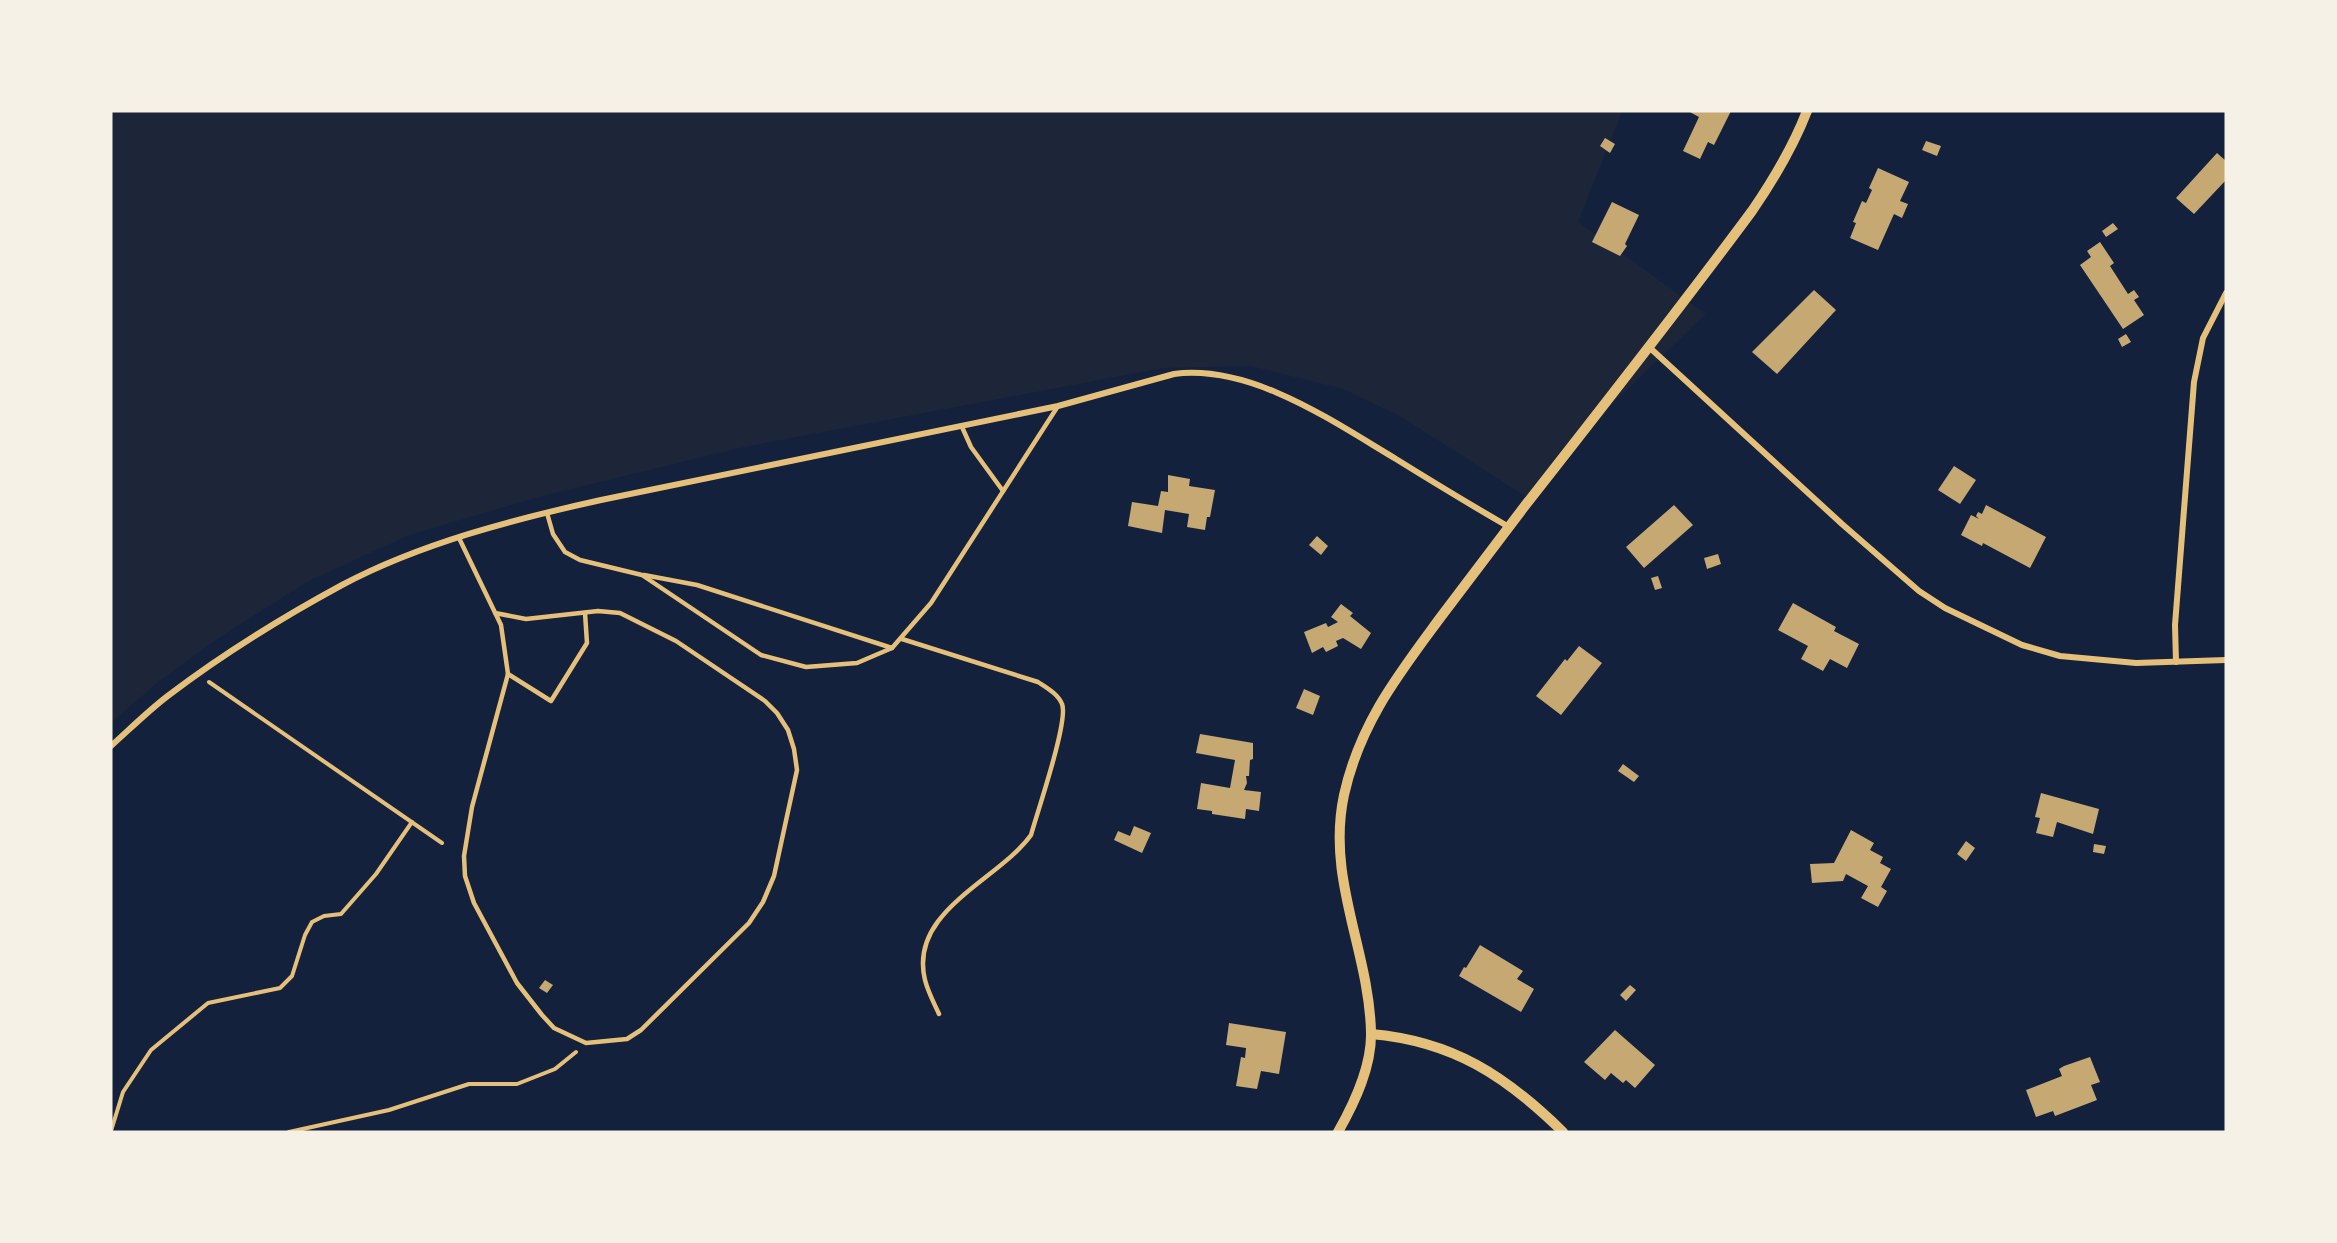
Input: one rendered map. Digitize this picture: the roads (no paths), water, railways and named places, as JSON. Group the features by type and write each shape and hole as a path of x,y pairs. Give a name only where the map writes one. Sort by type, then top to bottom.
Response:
{"street":[{"path":"1338,1132 1354,1104 1366,1067 1371,1034 1369,1004 1342,880 1338,833 1344,794 1357,752 1376,709 1392,682 1509,527 1720,254 1778,173 1796,139 1807,111"},
{"path":"2176,662 2175,625 2194,382 2203,338 2226,293"},
{"path":"1649,347 1842,524 1919,591 1945,608 2022,645 2060,656 2136,663 2226,660"},
{"path":"111,746 168,696 242,645 344,585 408,556 459,538 547,513 1058,406 1174,374 1201,372 1236,378 1281,395 1313,411 1509,527"},
{"path":"1371,1034 1397,1036 1449,1051 1468,1060 1502,1078 1563,1132"}],"lane":[{"path":"642,575 761,655 806,667 857,663 892,648 931,603 1058,406"},
{"path":"962,427 971,447 1003,492"},
{"path":"547,513 553,534 565,552 580,560 697,585 892,648"},
{"path":"459,538 495,613 501,625 508,674 472,807 464,856 465,876 474,903 517,983 554,1028 586,1043 627,1039 641,1030 749,923 763,902 774,876 797,770 795,749 788,730 777,713 765,701 676,641 620,613 598,611 526,619 495,613"},
{"path":"508,674 551,701 587,643 585,613"},
{"path":"902,639 1038,682 1054,693 1063,705 1063,724 1031,835 1023,847 943,915 930,934 923,957 925,980 939,1014"}]}
